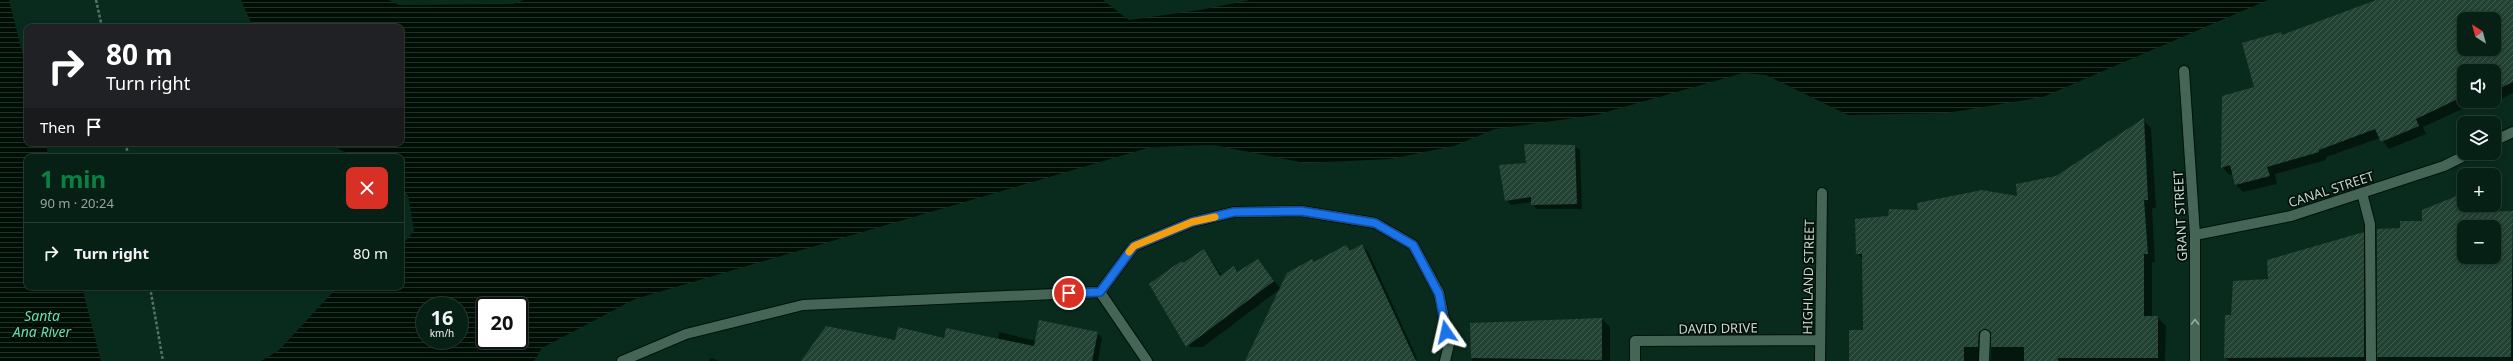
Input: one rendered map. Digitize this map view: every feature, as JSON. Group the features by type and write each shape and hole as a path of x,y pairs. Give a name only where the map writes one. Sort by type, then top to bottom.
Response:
{"street":[{"name":"GRANT STREET","path":"2184,71 2195,235 2196,361"},
{"path":"2501,138 2513,132"},
{"name":"CANAL STREET","path":"2195,235 2291,216 2444,166 2457,160"},
{"path":"2362,192 2370,224 2371,361"},
{"name":"HIGHLAND STREET","path":"1820,361 1822,193"},
{"path":"1100,292 1134,246 1192,222 1234,212 1301,211 1375,223 1413,245 1439,294 1449,344 1445,361"},
{"path":"622,361 686,334 803,305 1100,292"},
{"path":"1100,292 1147,361"},
{"path":"1984,335 1984,361"},
{"name":"DAVID DRIVE","path":"1635,361 1635,341 1820,340"}],"path":[{"path":"96,0 101,24"},
{"path":"150,290 162,361"}],"water":[{"name":"Santa Ana River","path":"0,0 9,0 24,59 24,146 46,146 48,154 24,154 24,290 83,290 101,361 0,361"},
{"path":"241,0 389,0 399,5 513,4 524,0 1103,0 1129,20 1200,10 1250,0 2268,0 2043,97 1947,113 1848,115 1766,75 1743,73 1596,115 1495,129 1454,146 1390,159 1305,163 1214,145 1151,147 635,299 542,348 534,361 261,361 278,351 333,292 337,290 404,290 404,243 414,231 408,195 404,192 404,154 348,154 333,146 404,146 404,24 252,24"}],"building":[{"path":"2376,0 2513,0 2513,82 2501,88 2501,64 2457,64 2457,99 2416,119 2419,126 2381,142 2375,129 2319,150 2319,152 2267,167 2270,176 2235,185 2230,165 2221,168 2222,96 2254,87 2242,43 2281,32 2282,35"},
{"path":"2144,118 2148,200 2144,200 2148,254 2144,254 2144,316 2158,316 2158,358 2058,358 2058,361 2024,361 2024,347 1991,347 1991,332 1985,329 1979,332 1978,347 1964,347 1964,361 1849,361 1849,330 1863,330 1862,254 1856,254 1855,219 1888,216 1889,209 1918,210 1917,203 1982,190 2017,196 2016,184 2056,176"},
{"path":"1524,144 1575,145 1577,204 1531,205 1531,197 1505,201 1499,165 1526,163"},
{"path":"2457,196 2457,212 2513,211 2511,357 2377,357 2377,229 2400,228 2400,221 2422,221 2422,210"},
{"path":"2364,232 2364,357 2224,358 2225,315 2231,315 2233,281 2268,279 2267,260"},
{"path":"1362,244 1416,361 1245,361 1287,273 1312,259 1314,262 1346,245 1350,251"},
{"path":"1204,249 1220,276 1234,266 1237,272 1258,259 1274,281 1186,347 1149,284 1181,261 1183,263"},
{"path":"1602,318 1602,360 1471,358 1470,323"},
{"path":"1039,320 1098,332 1092,361 801,361 826,326 895,340 898,327 944,338 946,328 1034,346"}],"slow traffic":[{"path":"1129,252 1134,246 1192,222 1215,217"}],"route":[{"path":"1069,293 1100,292 1134,246 1192,222 1234,212 1301,211 1375,223 1413,245 1439,294 1446,332"}]}
